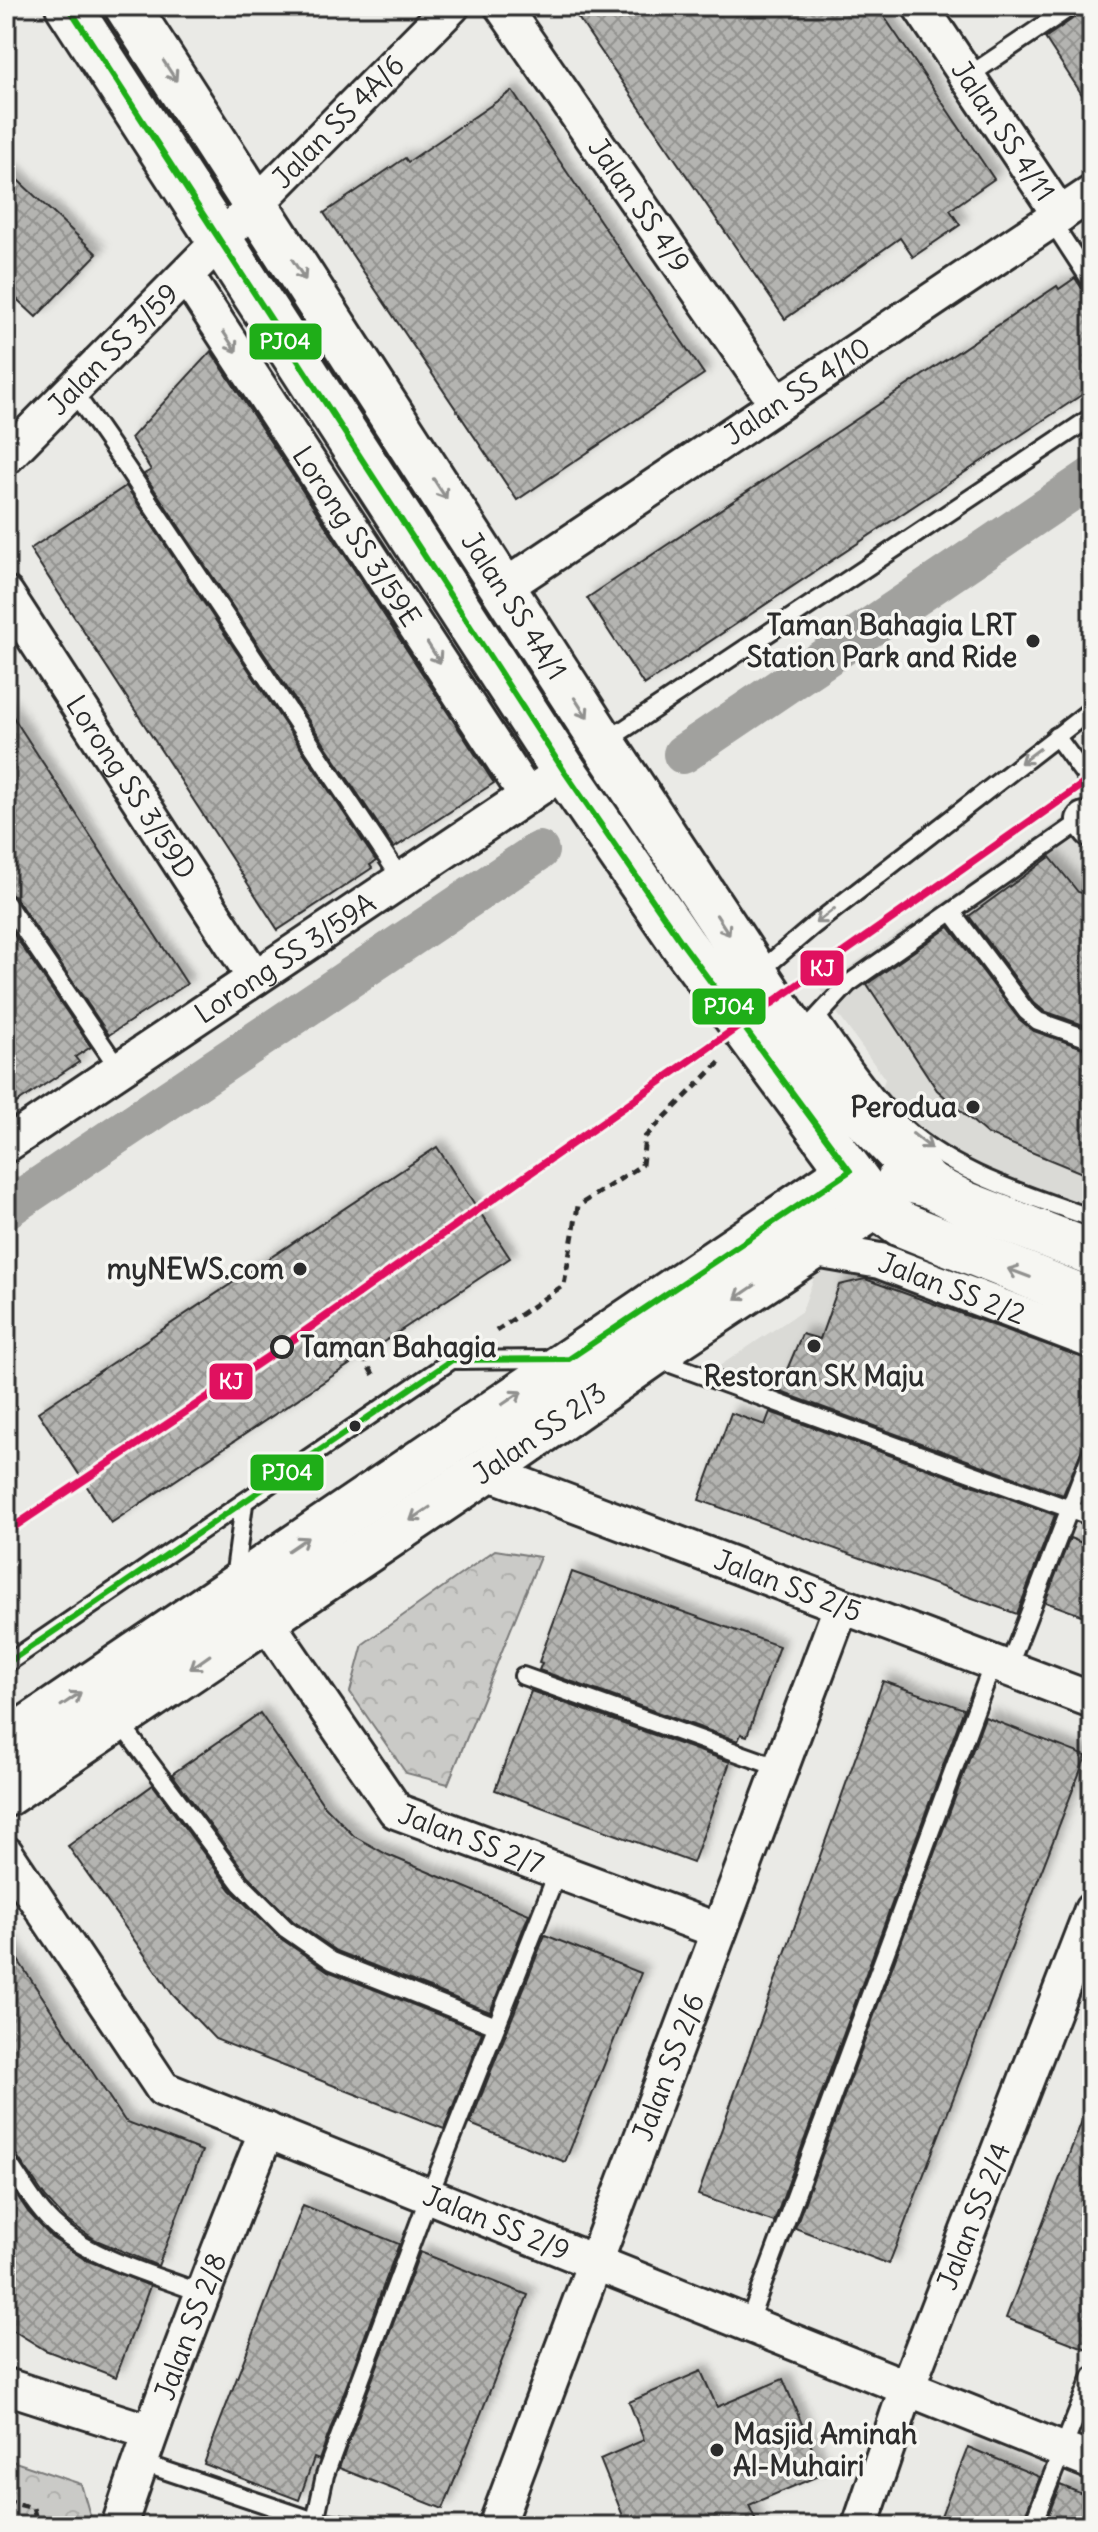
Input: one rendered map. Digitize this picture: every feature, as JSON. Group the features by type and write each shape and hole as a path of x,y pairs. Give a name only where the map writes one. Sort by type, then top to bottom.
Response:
{"main road":[{"name":"Jalan SS 4A/1","path":"68,6 564,771 682,943 868,1183"},
{"name":"Jalan SS 4A/1","path":"127,6 756,975 808,1028 848,1100 929,1185"},
{"path":"848,1100 867,1139 868,1183 901,1224 1092,1301"},
{"path":"868,1183 929,1185 966,1204 1092,1253"},
{"name":"Jalan SS 2/3","path":"6,1794 810,1249 868,1183"},
{"name":"Jalan SS 2/3","path":"6,1743 569,1359 868,1183"}],"street":[{"name":"Jalan SS 4A/6","path":"222,241 452,6"},
{"name":"Jalan SS 4/9","path":"502,6 777,404"},
{"name":"Jalan SS 4/11","path":"920,6 1055,218"},
{"name":"Jalan SS 4/10","path":"503,588 1092,193"},
{"name":"Jalan SS 3/59","path":"6,457 222,241"},
{"name":"Lorong SS 3/59E","path":"187,277 527,796"},
{"name":"Lorong SS 3/59D","path":"6,594 255,978"},
{"name":"Lorong SS 3/59A","path":"6,1145 564,771"},
{"name":"Jalan SS 2/2","path":"810,1249 880,1261 1092,1341"},
{"name":"Jalan SS 2/5","path":"485,1471 1092,1700"},
{"name":"Jalan SS 2/6","path":"496,2526 841,1607"},
{"name":"Jalan SS 2/7","path":"264,1618 396,1811 719,1931"},
{"name":"Jalan SS 2/9","path":"6,1854 163,2089 1077,2456"},
{"name":"Jalan SS 2/4","path":"860,2526 907,2388 1092,1910"},
{"name":"Jalan SS 2/8","path":"119,2526 201,2293 267,2130"},
{"path":"6,2386 145,2447"}],"lane":[{"path":"967,77 1072,6"},
{"path":"1055,218 1092,283"},
{"path":"73,391 402,880"},
{"path":"603,743 1092,417"},
{"path":"756,975 813,926 1056,736 1089,717"},
{"path":"1056,736 1092,785"},
{"path":"1089,821 848,984 808,1028 850,1063 896,1120 926,1145 980,1176 1092,1218"},
{"path":"6,903 119,1069"},
{"path":"952,912 1026,1011 1038,1021 1092,1040"},
{"path":"650,1356 1092,1517"},
{"path":"6,1664 452,1360 569,1359"},
{"path":"748,2324 1000,1666 1070,1509 1092,1451"},
{"path":"233,1588 244,1504"},
{"path":"523,1676 780,1768"},
{"path":"117,1719 240,1883 286,1929 332,1961 496,2026"},
{"path":"315,2523 325,2475 429,2196 558,1871"},
{"path":"6,2159 58,2229 100,2254 201,2293"},
{"path":"1032,2526 1077,2456 1092,2376"},
{"path":"145,2447 315,2523 361,2526"}],"path":[{"path":"452,1360 564,1285 578,1206 642,1165 645,1137 749,1033"},
{"path":"6,2501 33,2508 38,2526"}],"shaded area":[{"path":"1092,798 1092,1536 694,1383 802,1311 885,1079 819,988"}],"green space":[{"path":"495,1550 540,1557 448,1784 406,1773 350,1692 363,1644"},
{"path":"6,2459 81,2484 93,2526 6,2526"}],"building":[{"path":"570,6 877,6 994,179 950,210 960,225 913,257 900,238 785,319"},
{"path":"1083,6 1092,6 1092,110 1045,38 1078,15"},
{"path":"512,91 704,374 517,500 324,213 405,158 408,162"},
{"path":"6,169 97,254 36,317 6,289"},
{"path":"1075,278 1083,290 1092,294 1092,388 644,685 587,598 1057,286 1059,289"},
{"path":"211,351 494,783 394,848 144,474 151,470 131,438"},
{"path":"126,486 376,861 370,865 372,868 278,930 30,549"},
{"path":"6,706 187,984 109,1035 15,897 6,892"},
{"path":"1050,857 1078,892 1092,896 1092,1028 1044,1011 1034,1003 969,916"},
{"path":"6,923 91,1047 75,1057 79,1062 6,1110"},
{"path":"949,927 1019,1019 1034,1031 1092,1051 1092,1177 987,1134 937,1090 867,984"},
{"name":"Taman Bahagia","path":"437,1147 510,1258 111,1523 38,1412"},
{"path":"865,1279 1092,1361 1092,1426 1063,1495 778,1391 802,1334 820,1339 839,1285"},
{"path":"770,1412 1055,1515 1017,1614 699,1500 731,1413 765,1425"},
{"path":"1070,1538 1092,1547 1092,1619 1045,1602"},
{"path":"572,1572 779,1646 747,1736 741,1734 738,1741 539,1670 542,1663 539,1662"},
{"path":"883,1681 964,1709 774,2222 698,2195"},
{"path":"531,1691 730,1762 693,1863 495,1790"},
{"path":"260,1713 323,1804 354,1836 388,1855 529,1914 490,2012 337,1951 293,1921 248,1876 172,1774"},
{"path":"985,1717 1086,1756 889,2264 795,2228"},
{"path":"153,1785 231,1890 280,1938 328,1971 482,2032 444,2129 215,2039 173,1995 68,1846"},
{"path":"545,1935 641,1973 565,2162 470,2124"},
{"path":"6,1942 125,2121 202,2151 158,2266 96,2240 66,2220 46,2198 15,2153 6,2148"},
{"path":"1092,2101 1092,2351 1006,2318"},
{"path":"6,2179 28,2212 52,2238 86,2260 150,2286 116,2377 45,2350 6,2326"},
{"path":"303,2205 399,2244 319,2460 314,2458 299,2500 204,2464"},
{"path":"420,2252 528,2295 443,2509 339,2468"},
{"name":"Masjid Aminah Al-Muhairi","path":"701,2371 717,2407 783,2379 823,2474 749,2505 758,2526 627,2526 600,2459 644,2440 629,2402"},
{"path":"968,2447 1040,2477 1021,2526 937,2526"},
{"path":"1060,2485 1092,2498 1092,2526 1044,2526"}],"waterway":[{"path":"683,754 1092,477"},
{"path":"6,1209 539,851"}],"transit line":[{"name":"PJ04","path":"6,1664 452,1360 569,1359 850,1171 682,943 564,771 68,6"},
{"name":"KJ","path":"6,1532 281,1348 1092,778"}],"place":[{"name":"Taman Bahagia LRT Station Park and Ride","path":"1033,641"},
{"name":"Perodua","path":"973,1107"},
{"name":"myNEWS.com","path":"300,1269"},
{"name":"Restoran SK Maju","path":"814,1346"},
{"name":"Taman Bahagia","path":"282,1347"},
{"name":"Masjid Aminah Al-Muhairi","path":"717,2450"}]}
